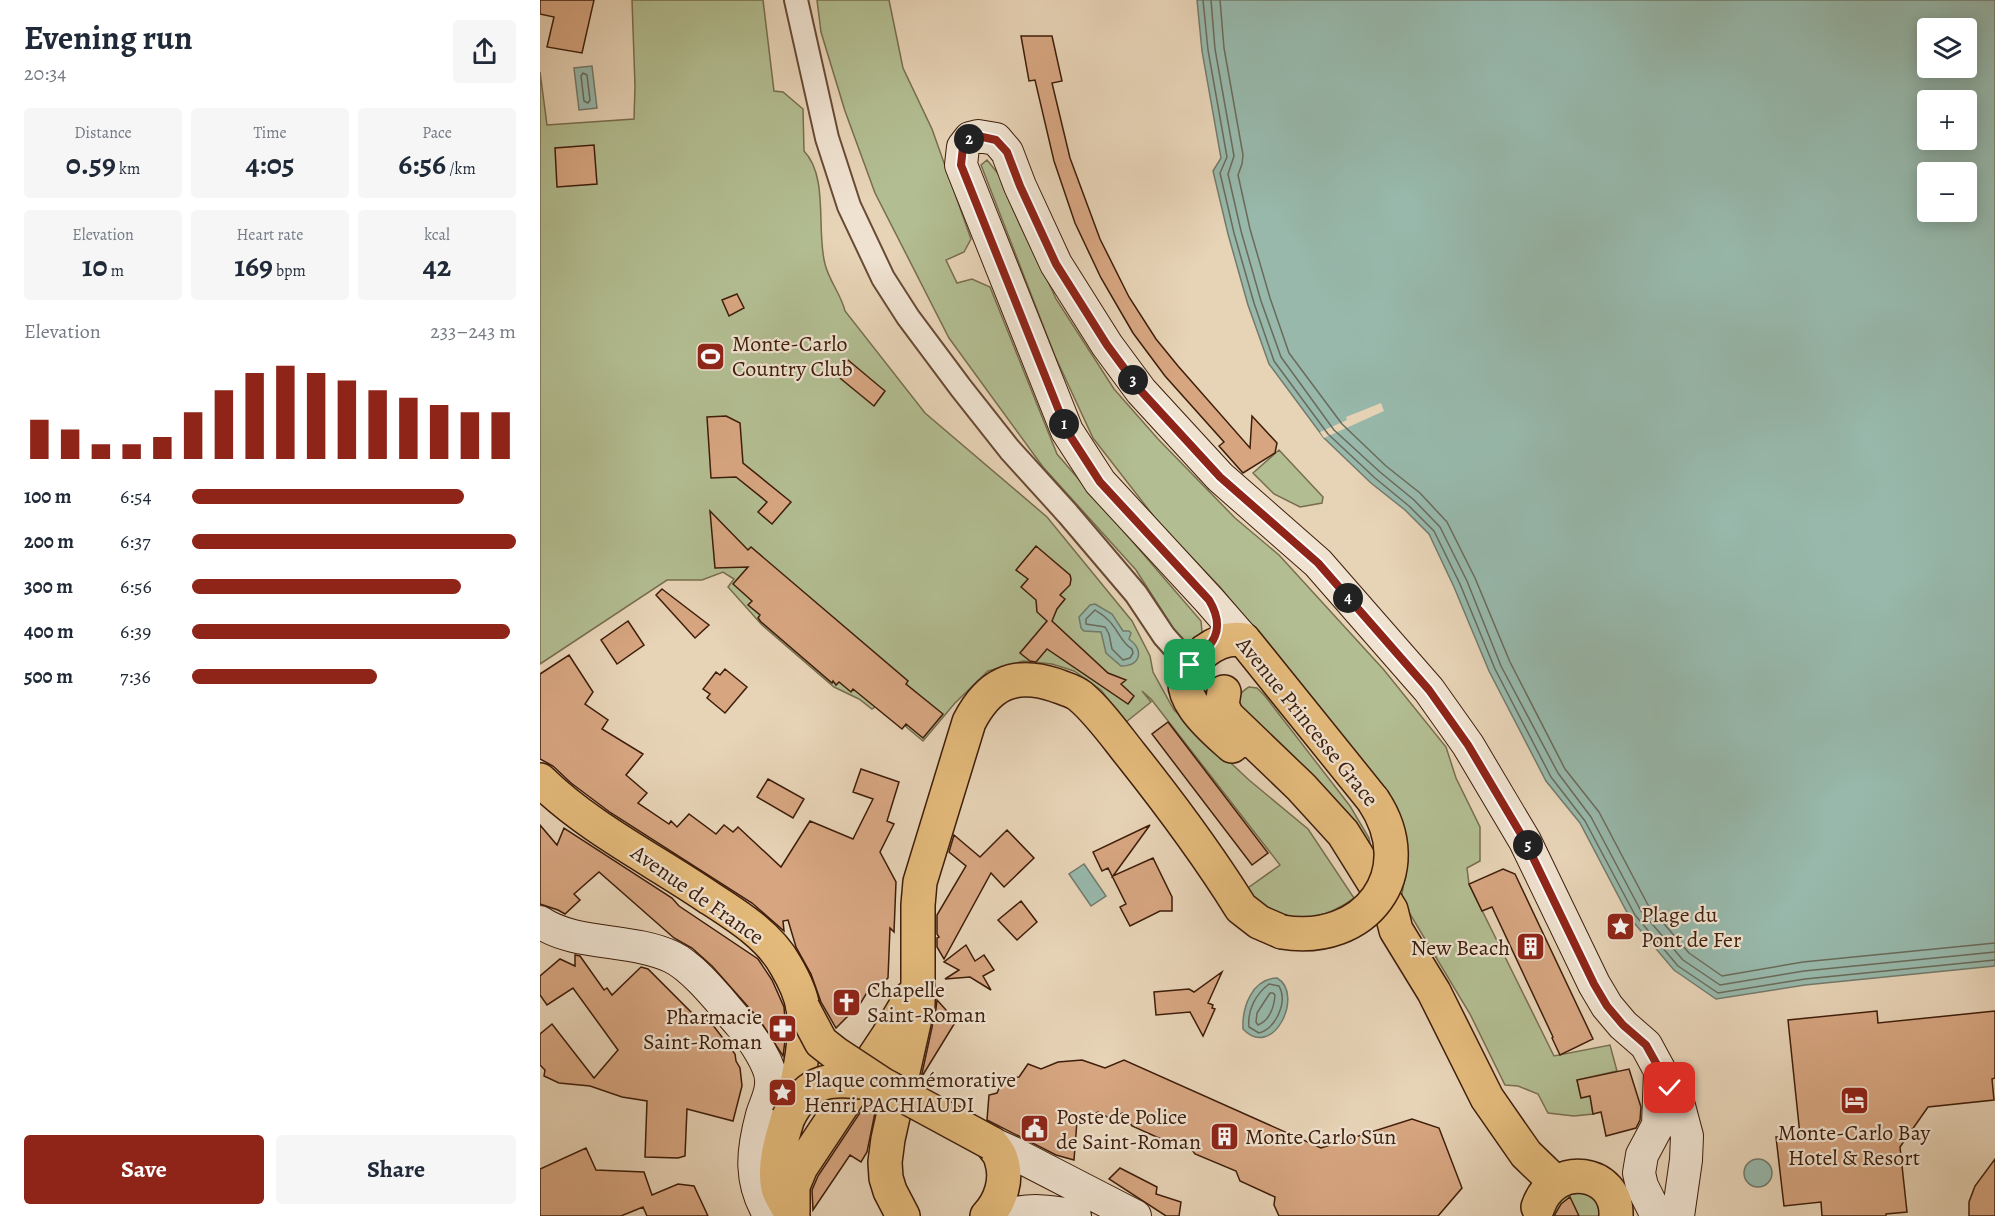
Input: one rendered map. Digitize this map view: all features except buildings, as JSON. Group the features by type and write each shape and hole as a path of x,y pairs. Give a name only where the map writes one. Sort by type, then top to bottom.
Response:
{"main road":[{"path":"1396,930 1391,910 1343,833 1301,787 1227,716 1222,705 1244,659 1244,640 1227,639 1198,657 1186,672 1185,687 1193,705 1221,736 1303,809 1346,863 1380,915 1396,930 1434,992 1487,1098 1526,1154 1546,1194 1567,1177 1579,1176 1592,1179 1604,1186 1612,1197 1616,1216"},
{"name":"Avenue Princesse Grace","path":"794,1216 793,1186 801,1167 888,1036 917,985 918,905 924,864 969,722 986,696 1002,685 1019,680 1048,683 1079,694 1155,784 1241,908 1259,922 1282,932 1318,934 1340,927 1361,915 1377,898 1389,873 1391,849 1386,824 1372,800 1244,640"},
{"path":"1193,705 1204,709 1213,707 1230,685 1251,673 1264,674 1283,688"},
{"name":"Avenue de France","path":"540,780 572,809 748,925 786,964 803,1008 803,1046 778,1161 778,1187 794,1216"},
{"path":"903,1216 886,1178 885,1162 888,1139 916,1017 917,985"},
{"path":"803,1008 822,1042 835,1053 882,1084 1001,1147 1003,1183 1001,1195 995,1208 987,1216"},
{"path":"788,1118 796,1102 809,1089 819,1084 842,1081 882,1084"}],"street":[{"path":"796,0 827,138 849,206 883,278 908,317 1010,450 1136,594 1164,636 1198,657 1215,637 1218,624 1216,611 1209,600"},
{"name":"Avenue Princesse Grace","path":"1244,640 1100,482 1067,431 961,165 963,147 970,138 978,136 996,140 1007,152 1056,264 1107,345 1141,391 1220,477 1318,563 1429,690 1474,754 1525,841 1594,984 1607,1006 1623,1025 1646,1045 1660,1069 1679,1106 1687,1136 1686,1160 1666,1209 1642,1185 1639,1173 1642,1155 1658,1125 1660,1069"},
{"path":"540,922 569,934 649,948 674,957 691,970 745,1030 767,1063 772,1075 771,1088 755,1141 754,1164 756,1185 761,1202 770,1216"},
{"path":"1648,1146 1662,1140 1670,1142 1680,1148 1686,1160"},
{"path":"1001,1147 1135,1216"},
{"path":"1004,1216 1029,1211 1075,1216"}],"green space":[{"name":"Monte-Carlo Country Club","path":"632,0 763,0 774,91 783,92 803,109 804,151 817,175 825,264 845,311 925,413 1047,517 1132,621 1150,656 1153,672 1174,710 1249,780 1308,829 1354,898 1325,914 1303,918 1292,918 1267,909 1245,890 1280,865 1151,699 1142,691 1151,702 1126,722 1101,690 1074,671 1052,664 1023,661 988,671 955,703 923,741 879,704 872,709 859,699 834,687 762,625 728,587 734,579 723,572 702,580 667,580 540,664 540,72 547,125 634,119"},
{"path":"817,0 889,0 903,68 932,129 971,239 964,252 946,260 957,283 972,279 990,287 1057,454 1201,621 1202,632 1194,642 1186,642 1175,631 1136,570 1043,467 949,338 875,193 845,111 821,32"},
{"path":"987,160 1000,176 1056,299 1114,389 1158,439 1235,518 1279,555 1384,670 1446,747 1456,778 1480,827 1480,861 1467,868 1469,884 1554,1056 1610,1045 1617,1071 1577,1080 1581,1097 1590,1096 1593,1114 1574,1116 1548,1113 1538,1094 1518,1086 1505,1085 1470,1014 1401,899 1408,861 1398,813 1256,631 1220,587 1159,523 1093,438 1055,356 981,165"},
{"path":"1279,450 1323,497 1322,503 1300,507 1274,494 1253,473"},
{"path":"1249,687 1257,688 1265,696 1350,806 1369,838 1372,854 1242,708 1239,702 1240,696"},
{"path":"1566,1191 1592,1191 1607,1216 1551,1216 1551,1212"}],"water":[{"path":"1197,0 1995,0 1995,966 1805,985 1716,999 1674,970 1630,918 1580,823 1546,781 1489,671 1429,534 1324,438 1269,364 1248,305 1213,171 1221,158 1202,51"},
{"path":"592,66 597,108 579,110 574,68"},
{"path":"1095,604 1112,614 1123,631 1131,633 1129,639 1134,643 1138,652 1138,657 1133,663 1121,666 1106,653 1101,632 1084,631 1081,628 1079,617 1090,605"},
{"path":"1084,864 1106,896 1091,906 1069,874"},
{"path":"1277,978 1285,986 1288,997 1282,1022 1265,1037 1254,1037 1243,1029 1247,1003 1261,983"},
{"path":"1758,1159 1768,1163 1772,1173 1768,1183 1758,1187 1748,1183 1744,1173 1748,1163"}],"pier":[{"path":"1381,403 1384,411 1324,438 1320,432 1347,420 1346,417"}],"place":[{"name":"Monte-Carlo Country Club","path":"711,356"},
{"name":"Plage du Pont de Fer","path":"1620,927"},
{"name":"New Beach","path":"1531,947"},
{"name":"Chapelle Saint-Roman","path":"846,1002"},
{"name":"Pharmacie Saint-Roman","path":"783,1029"},
{"name":"Plaque commémorative Henri PACHIAUDI","path":"783,1092"},
{"name":"Monte-Carlo Bay Hotel & Resort","path":"1854,1100"},
{"name":"Poste de Police de Saint-Roman","path":"1035,1129"},
{"name":"Monte Carlo Sun","path":"1224,1136"}],"route":[{"path":"1190,665 1207,650 1215,637 1218,624 1216,611 1209,600 1100,482 1067,431 961,165 963,147 970,138 978,136 996,140 1007,152 1056,264 1107,345 1141,391 1220,477 1318,563 1429,690 1468,745 1525,841 1594,984 1607,1006 1623,1025 1646,1045 1670,1088"}]}
